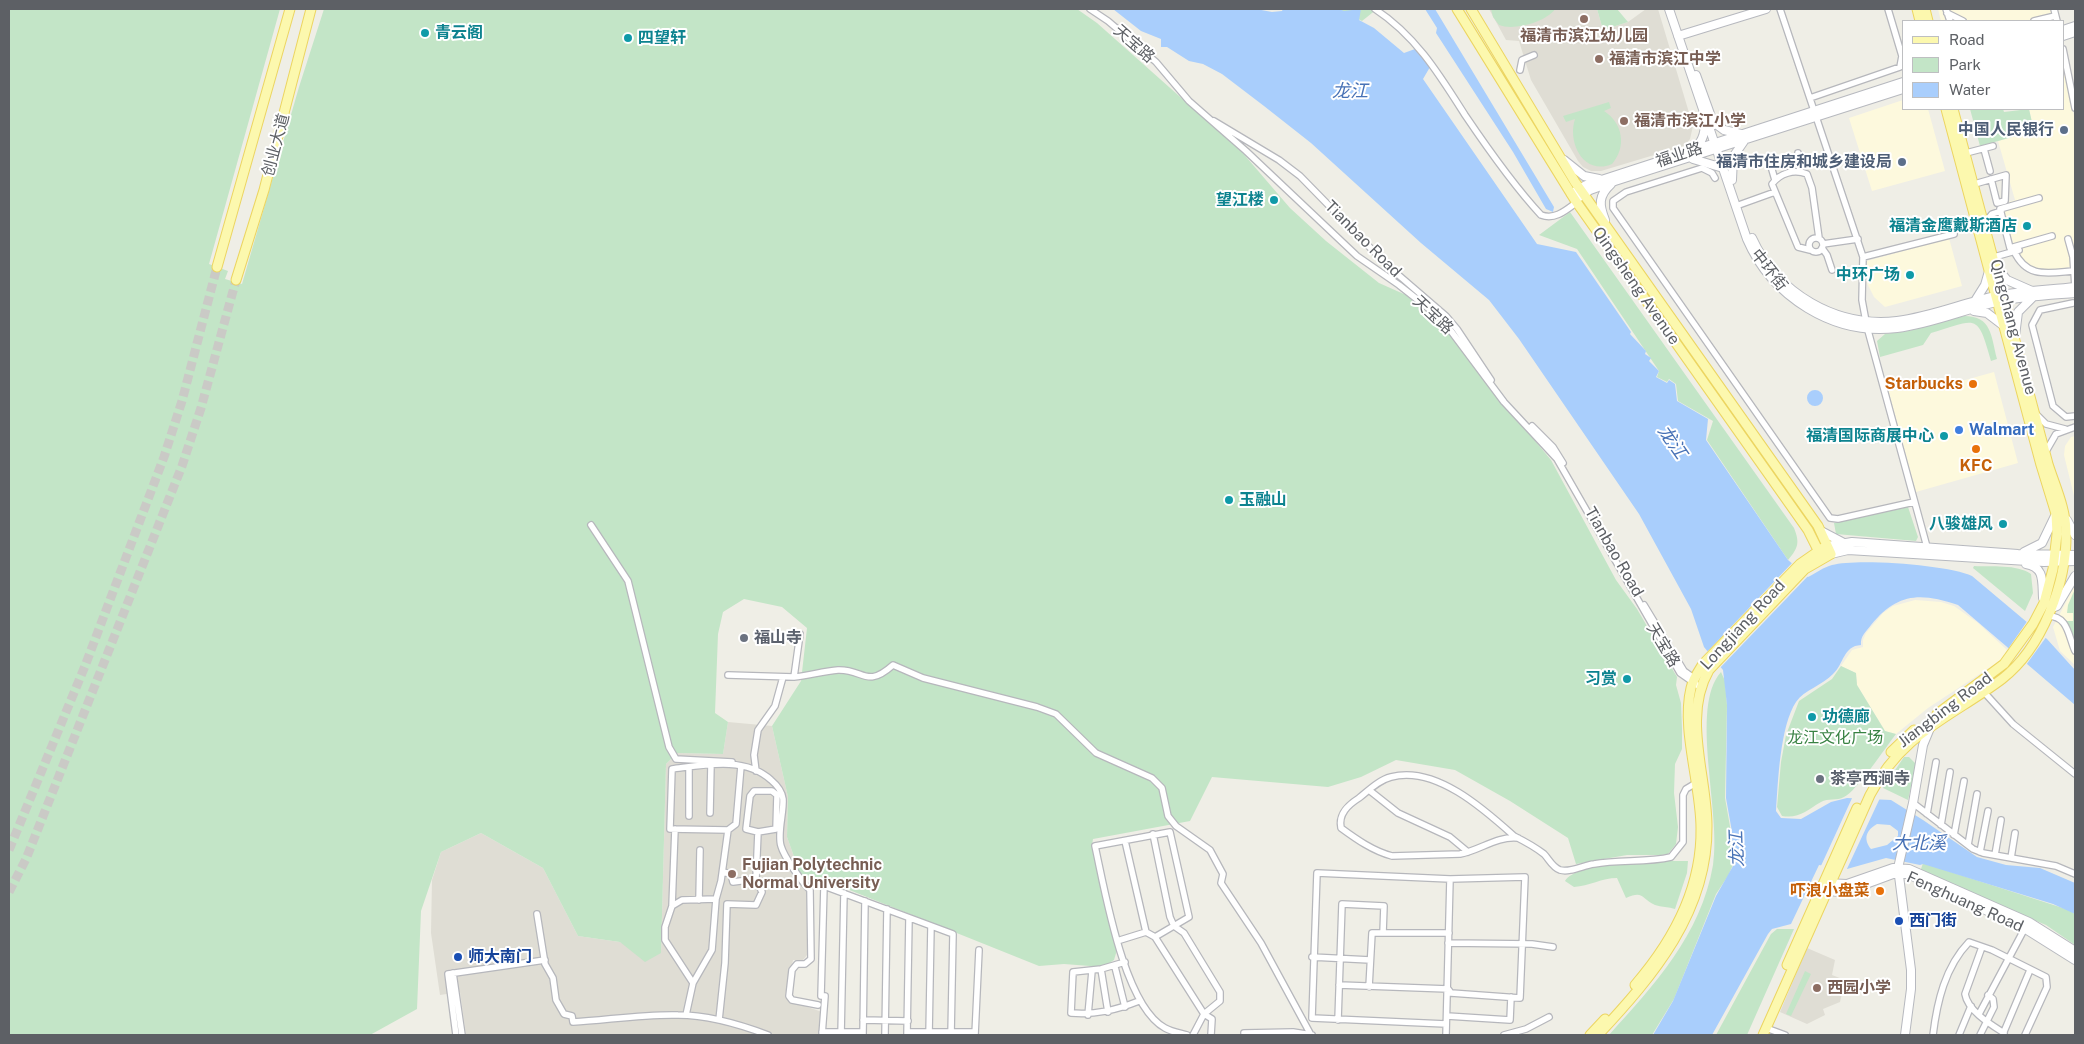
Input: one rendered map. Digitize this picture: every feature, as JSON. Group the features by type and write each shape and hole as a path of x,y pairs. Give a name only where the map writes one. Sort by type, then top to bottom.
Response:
{"main road":[{"name":"创业大道","path":"217,267 290,9"},
{"name":"创业大道","path":"236,280 264,190 311,9"},
{"name":"Qingsheng Avenue","path":"1457,9 1574,199 1808,530 1820,554"},
{"name":"Qingsheng Avenue","path":"1471,9 1582,192 1820,528 1829,550"},
{"name":"Qingchang Avenue","path":"1947,110 1966,153 1986,219 1994,257 1993,269"},
{"name":"Qingchang Avenue","path":"1947,110 2035,413 2060,513 2059,555"},
{"name":"Qingchang Avenue","path":"2001,298 2004,326 2060,513"},
{"path":"1804,564 1810,545 1808,530"},
{"name":"Longjiang Road","path":"1590,1035 1640,980 1667,943 1678,922 1699,862 1701,826 1689,726 1690,694 1706,667 1804,564 1829,550"},
{"path":"2016,658 2048,609 2059,555"},
{"path":"2037,627 2048,609"},
{"name":"Jiangbing Road","path":"1867,794 1892,760 1911,740 1932,724 2003,678 2016,658"},
{"name":"Jiangbing Road","path":"1867,794 1882,764 1903,740 2016,658"},
{"name":"Longjiang Road","path":"1598,1035 1642,987 1668,952 1686,919 1706,861 1707,825 1696,726 1697,683"},
{"path":"1765,1032 1831,873 1867,794"},
{"path":"1756,1035 1825,887"}],"street":[{"name":"天宝路","path":"1090,9 1108,21 1156,62 1189,101 1246,150 1357,256 1399,285 1442,319 1504,402 1557,459 1680,673 1697,683"},
{"name":"Tianbao Road","path":"1097,9 1158,60 1192,100 1214,121 1294,171 1388,266 1452,322 1506,400 1559,456 1628,581 1684,671 1697,683"},
{"path":"1374,9 1398,26 1421,49 1444,80 1466,115 1540,215 1550,218 1556,217 1574,199"},
{"name":"中环街","path":"1670,9 1712,121 1723,168 1755,245 1766,262 1789,287 1822,309 1885,329 1904,327 1962,312 2001,298"},
{"name":"中环街","path":"1674,9 1701,106 1732,180 1738,205"},
{"path":"1681,36 1766,9"},
{"path":"1780,9 1863,257 1862,300 1866,324 1926,547"},
{"path":"1810,98 1900,67 1902,56 1888,9"},
{"path":"1947,11 1961,20"},
{"path":"2038,20 2055,15"},
{"path":"2064,54 2075,108"},
{"path":"1520,70 1522,60 1534,55"},
{"name":"福业路","path":"1582,192 1902,82"},
{"name":"福业路","path":"1815,113 1902,89"},
{"path":"1701,106 1705,132 1690,156 1723,168"},
{"path":"1712,121 1724,130 1745,136 1733,157 1732,180"},
{"path":"1966,153 1993,146"},
{"path":"1984,149 1990,171"},
{"path":"1798,153 1800,171"},
{"path":"1560,155 1584,176 1603,179"},
{"name":"福业路","path":"1574,199 1603,179 1690,156"},
{"path":"1770,163 1775,180"},
{"path":"1715,178 1712,173 1702,168 1626,192 1613,201 1613,204 1617,215 1636,244 1830,518 1838,519 1914,502"},
{"path":"1832,270 1827,255 1822,246 1818,238 1812,188 1807,174 1800,171 1789,173 1775,180 1772,184 1798,247 1816,252 1822,246 1858,239"},
{"path":"1978,183 1991,179 2006,175 2005,201 1997,203 1991,179"},
{"path":"1610,231 1599,202 1604,191 1615,181"},
{"path":"1738,205 1775,192"},
{"path":"1986,219 1992,214 2001,211 2000,209 2039,198"},
{"path":"1599,202 1613,204"},
{"path":"2001,211 2010,248 2052,236"},
{"path":"1986,219 1995,221 2003,219"},
{"path":"1863,257 1954,234"},
{"path":"1810,250 1810,241 1818,238"},
{"path":"2001,298 2075,287 2068,239"},
{"path":"1994,257 2017,251 2023,265 2036,273 2074,271"},
{"path":"1975,302 1993,269 2008,280 2034,294 2075,293"},
{"path":"2014,336 2018,312 2034,294"},
{"name":"中环街","path":"1866,324 1904,320 1975,302 2001,298"},
{"path":"2073,302 2040,310 2032,325 2052,406 2066,417 2075,416"},
{"path":"1962,312 1987,312 2004,326"},
{"path":"1734,407 1745,399"},
{"path":"2035,413 2046,424 2065,430"},
{"path":"2045,453 2052,438 2065,430 2075,427"},
{"path":"2018,554 2035,548 2042,543 2060,513 2075,535"},
{"path":"1830,518 1820,528 1842,542"},
{"path":"591,525 628,581 669,747 676,759 725,760 766,775 778,786 783,798 780,845 799,878 810,890 811,959 804,964 796,964 792,970 789,996 792,1000 818,1005"},
{"name":"Longjiang Road","path":"1829,550 1842,542 2059,555"},
{"name":"Longjiang Road","path":"1829,550 2007,559 2059,555"},
{"path":"2059,555 2075,555"},
{"path":"2059,555 2075,561"},
{"path":"2007,559 2033,565 2042,576 2048,609 2063,620 2075,651"},
{"path":"2048,609 2057,606 2075,576"},
{"path":"794,678 800,634"},
{"path":"728,675 794,678 838,670 869,677 881,676 893,665 923,678 1037,707 1056,714 1096,753 1152,778 1162,788 1168,816 1176,826 1210,850 1223,874 1221,883 1261,943 1312,1035"},
{"path":"756,771 754,755 758,730 775,706 783,677"},
{"path":"1983,691 2013,724 2075,774"},
{"path":"1905,1035 1911,989 1911,970 1898,868 1923,746 1932,724"},
{"path":"1927,814 1936,762"},
{"path":"712,764 744,766 736,824 728,830 670,829 672,769 712,764"},
{"path":"710,813 712,764"},
{"path":"689,767 689,816"},
{"path":"1941,825 1950,772"},
{"path":"1518,838 1508,837 1487,842 1468,852 1392,856 1381,853 1341,828 1341,816 1348,807 1369,790 1391,777 1412,776 1438,782 1466,797 1518,838 1545,855 1560,870 1602,863 1671,857 1683,842 1683,795 1686,789 1696,783"},
{"path":"1954,835 1964,781"},
{"path":"1369,790 1398,813 1450,837 1468,852"},
{"path":"754,791 772,791 777,795 776,829 758,832 746,830 750,796 754,791"},
{"path":"1968,845 1977,794"},
{"path":"1912,805 1980,852 2056,866 2075,874"},
{"path":"1980,852 1988,811"},
{"path":"1995,855 2001,820"},
{"path":"675,829 672,906 665,926 666,940 693,982"},
{"path":"686,1015 693,982 712,950 716,900 723,872 728,830"},
{"path":"719,1020 725,963 727,904 756,905 762,892 756,879 758,832"},
{"path":"1155,937 1189,917 1170,832 1095,846 1117,941 1139,1001 1165,1028 1187,1035"},
{"path":"2011,858 2015,833"},
{"path":"1153,834 1170,917 1174,926 1184,933 1220,992 1220,1001 1204,1014 1193,1035"},
{"path":"1125,841 1146,932"},
{"path":"699,900 700,850"},
{"name":"Fenghuang Road","path":"1825,887 1847,891 1898,868 1909,869 2026,925 2075,951"},
{"path":"723,872 732,874 733,882 756,879"},
{"path":"1339,985 1448,989 1450,993 1520,998 1525,877 1450,879 1317,873 1312,957 1312,1018 1446,1024"},
{"path":"1446,1035 1450,879"},
{"path":"865,901 863,1034 822,1034 825,996 821,996 824,886 844,893 953,934 951,1034"},
{"path":"841,1034 844,893"},
{"path":"672,906 682,900 716,900"},
{"path":"1338,1020 1342,904 1384,906 1383,933"},
{"path":"885,1035 887,909"},
{"path":"538,914 545,964 553,978 556,1000 564,1014 572,1016 573,1022 686,1015 741,1025 768,1035"},
{"path":"909,918 907,1034 975,1034 979,950"},
{"path":"1979,1014 2026,925"},
{"name":"Fenghuang Road","path":"2026,925 2075,960"},
{"path":"929,1034 931,926"},
{"path":"1117,941 1146,932 1155,937 1204,1014 1212,1019 1211,1035"},
{"path":"1369,987 1372,932 1449,933"},
{"path":"1932,1035 1939,994 1962,950 1969,942 2009,958 2046,977 2047,988 2025,1035"},
{"path":"1448,943 1553,947"},
{"path":"1982,947 1965,994 1966,1000 1987,1022 2003,1034 2030,970"},
{"path":"1312,957 1370,960"},
{"path":"456,1035 448,974 545,960"},
{"path":"1125,962 1115,967 1073,972 1071,1013 1108,1012 1139,1001"},
{"path":"1115,967 1125,1007"},
{"path":"1101,969 1108,1012"},
{"path":"1088,1014 1092,971"},
{"path":"453,973 462,1035"},
{"path":"1980,1035 1994,1007 1993,999 1988,996"},
{"path":"1447,1016 1510,1020 1511,997"},
{"path":"1959,1035 1972,1006"},
{"path":"1504,1035 1526,1029 1549,1017"},
{"path":"863,1020 908,1021"},
{"path":"1765,1032 1785,1035"},
{"path":"1244,1033 1312,1035"}],"shaded area":[{"path":"1489,9 1597,9 1603,30 1628,22 1646,9 1658,9 1693,126 1690,139 1684,146 1601,171 1591,171 1583,167 1531,80 1519,41 1506,40"},
{"path":"1938,9 2057,9 2060,19 2057,20 1941,20"},
{"path":"2064,68 2075,121 2075,277 2071,278 2069,267 2047,272 2025,265 2015,249 2001,204 2015,200 1998,141 2034,131 2029,110 2064,110"},
{"path":"1902,100 1902,110 1928,110 1945,171 1872,191 1849,118"},
{"name":"中环广场","path":"1949,238 1962,286 1885,307 1874,297 1865,279 1867,261"},
{"name":"福清国际商展中心","path":"1994,372 2018,463 1916,492 1888,389 1926,378 1929,390"},
{"path":"2075,436 2075,500 2064,455 2065,446 2071,437"},
{"path":"2075,585 2075,665 2060,651 2053,627"},
{"path":"1915,600 1941,602 1954,606 1978,623 2007,650 2001,660 1928,708 1896,734 1885,731 1857,685 1856,673 1841,666 1852,650 1863,647 1866,633 1883,613 1893,606"},
{"name":"Fujian Polytechnic Normal University","path":"728,722 772,726 788,797 787,837 802,879 808,880 807,955 803,960 793,960 785,995 790,1001 822,1012 819,1035 466,1035 460,992 440,995 431,933 432,880 441,852 481,833 543,868 578,936 620,942 661,952 666,764 677,753 723,754"},
{"name":"西园小学","path":"1807,948 1835,960 1832,975 1845,980 1840,1002 1823,1009 1825,1015 1807,1024 1780,1012"}],"green space":[{"path":"9,9 280,9 209,264 228,271 225,279 242,284 299,87 324,9 1077,9 1097,23 1241,151 1290,208 1326,241 1379,283 1406,295 1453,336 1473,366 1551,460 1616,580 1637,609 1677,677 1676,685 1681,703 1682,749 1675,764 1674,793 1678,827 1676,844 1668,854 1627,855 1576,864 1568,838 1510,801 1455,770 1396,760 1361,777 1328,787 1212,777 1190,821 1093,839 1092,845 1117,950 1114,960 1103,967 1064,964 1039,966 832,883 802,879 787,837 788,797 772,726 801,681 807,628 782,607 744,599 723,612 718,634 715,713 728,722 723,754 677,753 666,764 661,953 645,962 620,942 578,936 543,868 481,833 441,852 421,911 417,1009 370,1035 9,1035"},
{"path":"1339,9 1377,9 1362,21"},
{"path":"1491,9 1555,9 1545,18 1529,24 1505,27 1499,25 1493,17"},
{"path":"1597,9 1617,9 1628,22 1603,30"},
{"path":"1609,102 1611,108 1604,111 1619,129 1621,136 1620,150 1612,164 1593,165 1580,155 1576,147 1573,138 1575,119 1566,122 1563,116"},
{"path":"1970,110 2003,110 2004,112 2029,110 2034,131 1980,146"},
{"path":"1570,212 1794,528 1797,545 1788,560 1707,440 1713,421 1678,401 1676,384 1669,379 1667,382 1657,377 1659,371 1577,249 1539,235"},
{"path":"1964,316 1980,319 1989,329 1997,359 1991,361 1982,334 1973,323 1958,325 1931,333 1923,345 1880,357 1877,341 1885,334 1908,331"},
{"path":"1908,507 1918,537 1916,541 1836,534 1834,523"},
{"path":"1974,566 2011,567 2031,574 2033,593 2025,611 1973,568"},
{"path":"2075,589 2075,643 2067,625 2067,621 2073,621 2073,613 2067,613 2068,605"},
{"name":"龙江文化广场","path":"1841,666 1856,673 1857,685 1885,731 1896,734 1850,793 1841,798 1824,801 1798,815 1782,816 1777,807 1781,762 1786,735 1799,701 1832,679"},
{"path":"1721,672 1725,681 1727,705 1725,798 1731,832 1733,865 1716,894 1674,999 1652,1035 1609,1035 1659,978 1673,958 1698,914 1707,890 1713,865 1715,844 1708,763 1708,710 1712,688"},
{"path":"1904,757 1909,757 1916,764 1908,800 1883,788"},
{"path":"1688,861 1687,873 1675,909 1655,905 1639,895 1626,898 1617,878 1574,887 1565,881 1573,874 1603,865"},
{"path":"1923,863 2069,910 2075,914 2075,945 2046,925 1920,872"},
{"path":"1777,929 1794,929 1747,1035 1716,1035 1771,934"},
{"path":"1805,971 1811,974 1791,1016 1786,1014"}],"water":[{"name":"龙江","path":"1113,9 1256,9 1272,12 1282,11 1283,9 1339,9 1344,11 1361,9 1359,20 1374,28 1404,53 1415,49 1430,67 1423,79 1537,244 1576,252 1631,332 1630,334 1646,351 1645,354 1651,358 1649,361 1659,371 1656,377 1667,383 1669,380 1675,384 1677,401 1708,419 1706,440 1788,560 1808,577 1832,565 1861,562 1925,566 1961,572 1972,576 2047,639 2075,670 2075,705 1958,605 1921,597 1900,601 1890,607 1865,632 1861,639 1861,645 1855,646 1847,652 1837,670 1796,702 1786,725 1783,739 1776,811 1781,818 1801,819 1831,802 1847,798 1891,800 1977,857 2006,865 2040,868 2075,883 2075,914 2053,904 1923,864 1886,858 1847,869 1819,865 1791,924 1772,929 1768,934 1712,1035 1653,1035 1673,1001 1716,896 1733,866 1732,832 1726,798 1727,705 1723,670 1704,647 1691,609 1639,514 1519,339 1489,300 1421,243 1311,143 1264,106 1222,74 1203,64 1189,61 1167,47 1161,47 1161,39 1141,31","holes":["1877,824 1890,825 1898,831 1898,836 1887,845 1871,849 1866,838 1870,829"]},
{"path":"1425,9 1435,9 1554,207 1553,212 1546,209 1513,152 1436,33 1437,28"},
{"path":"1815,390 1823,398 1815,406 1807,398"}],"pier":[{"path":"1793,562 1810,574 1719,669 1706,653"},
{"path":"2028,620 2047,636 2026,665 2008,649"},
{"path":"1853,796 1880,798 1846,871 1820,868"}],"tunnel":[{"path":"9,850 85,666 164,457 182,401 217,267"},
{"path":"9,892 26,859 182,466 201,408 236,280"}],"place":[{"name":"福清市滨江幼儿园","path":"1584,19"},
{"name":"青云阁","path":"425,33"},
{"name":"四望轩","path":"628,38"},
{"name":"福清市滨江中学","path":"1599,59"},
{"name":"福清市滨江小学","path":"1624,121"},
{"name":"中国人民银行","path":"2064,130"},
{"name":"福清市住房和城乡建设局","path":"1902,162"},
{"name":"望江楼","path":"1274,200"},
{"name":"福清金鹰戴斯酒店","path":"2027,226"},
{"name":"中环广场","path":"1910,275"},
{"name":"Starbucks","path":"1973,384"},
{"name":"Walmart","path":"1959,430"},
{"name":"福清国际商展中心","path":"1944,436"},
{"name":"KFC","path":"1976,449"},
{"name":"玉融山","path":"1229,500"},
{"name":"八骏雄风","path":"2003,524"},
{"name":"福山寺","path":"744,638"},
{"name":"习赏","path":"1627,679"},
{"name":"功德廊","path":"1812,717"},
{"name":"茶亭西涧寺","path":"1820,779"},
{"name":"Fujian Polytechnic Normal University","path":"732,874"},
{"name":"吓浪小盘菜","path":"1880,891"},
{"name":"西门街","path":"1899,921"},
{"name":"师大南门","path":"458,957"},
{"name":"西园小学","path":"1817,988"}],"water label":[{"name":"大北溪","path":"1919,843"}]}
